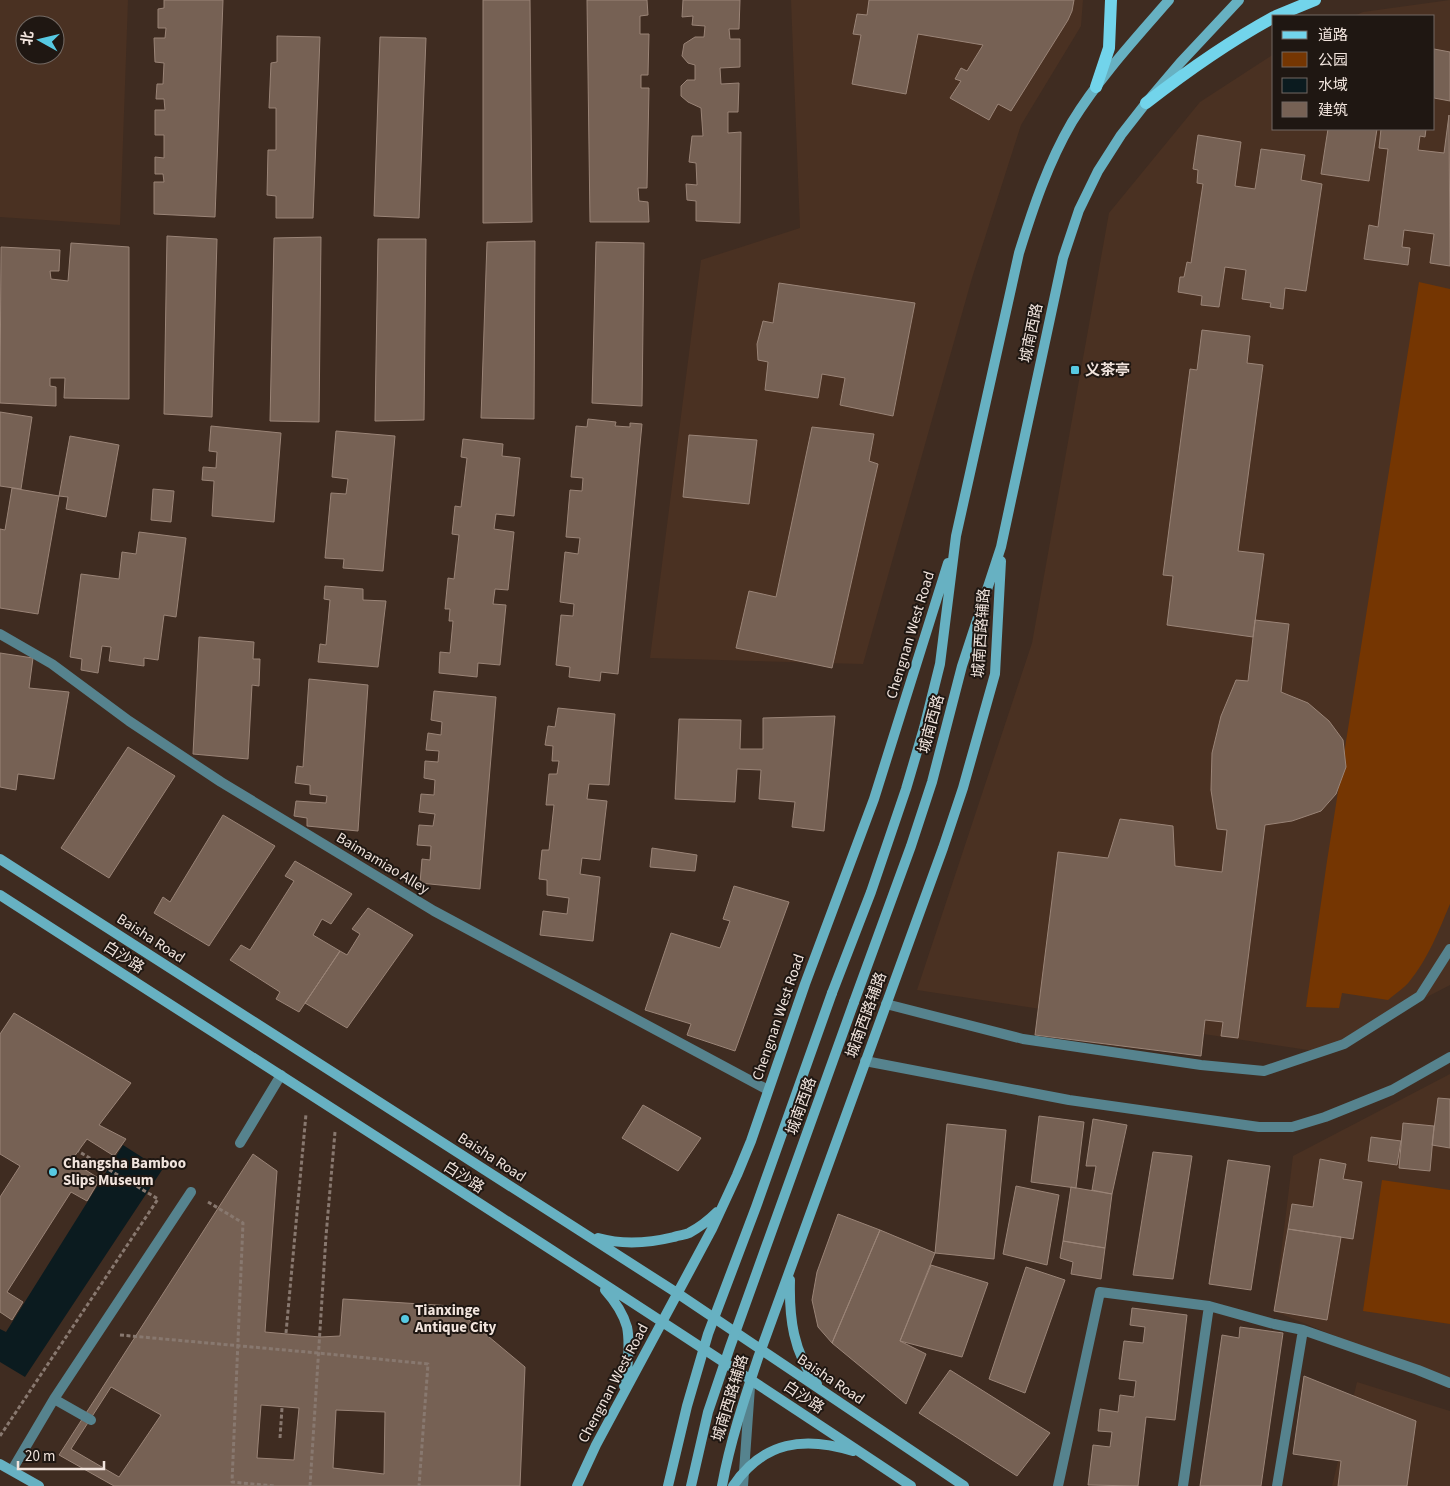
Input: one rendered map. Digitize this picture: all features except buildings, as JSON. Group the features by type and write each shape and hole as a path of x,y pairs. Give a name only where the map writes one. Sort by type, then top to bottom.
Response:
{"main road":[{"path":"1096,86 1109,48 1111,0"},
{"name":"城南西路","path":"668,1486 687,1406 708,1334 832,993 871,892 906,789 921,737 940,664 956,536 1022,244 1033,210 1050,165 1072,122 1096,86 1169,0"},
{"name":"城南西路","path":"691,1486 708,1412 723,1366 911,846 932,782 962,666 1001,547 1063,258 1079,210 1098,171 1121,135 1146,102 1239,0"},
{"path":"1280,15 1315,0"},
{"path":"1146,102 1208,57 1243,34 1272,19"},
{"name":"Chengnan West Road","path":"577,1486 596,1445 725,1204 751,1141 808,975 874,799 956,536"},
{"name":"城南西路辅路","path":"722,1486 738,1416 964,788 995,674 1001,547"},
{"name":"Baisha Road","path":"0,858 584,1233 964,1486"},
{"name":"白沙路","path":"0,895 308,1092 911,1486"},
{"path":"584,1233 610,1241 632,1243 661,1240 688,1233 707,1222 725,1204"},
{"path":"790,1270 790,1317 794,1337 803,1361 822,1391"},
{"path":"598,1281 616,1303 627,1327 626,1379 619,1402"},
{"path":"733,1486 754,1462 774,1449 817,1443 863,1454"},
{"path":"0,1464 39,1486"}],"street":[{"name":"Baimamiao Alley","path":"0,634 52,664 129,721 221,782 434,912 768,1090"},
{"path":"886,1004 1023,1039 1264,1071 1344,1044 1420,996 1450,950"},
{"path":"865,1060 1069,1100 1259,1127 1292,1127 1325,1117 1392,1090 1450,1057"},
{"path":"240,1143 281,1075"},
{"path":"12,1470 54,1400 190,1192"},
{"path":"1058,1486 1100,1292 1209,1306 1303,1330 1450,1383"},
{"path":"1183,1486 1209,1306"},
{"path":"1277,1486 1303,1330"},
{"path":"743,1486 751,1380"},
{"path":"54,1400 90,1420"}],"path":[{"path":"286,1332 308,1092"},
{"path":"310,1486 336,1112"},
{"path":"0,1436 158,1199 78,1151"},
{"path":"190,1192 243,1223 232,1482 274,1486"},
{"path":"97,1333 428,1364 419,1486"},
{"path":"280,1438 282,1408"}],"shaded area":[{"path":"0,0 128,0 120,225 0,217"},
{"path":"791,0 1083,0 1081,26 1021,125 972,278 863,664 650,658 701,260 800,228"},
{"path":"1450,0 1450,985 1321,1052 917,990 1032,643 1109,213 1200,102 1272,55 1272,130 1435,130 1435,15 1356,15 1363,12"},
{"path":"1450,1074 1450,1383 1274,1311 1293,1156"},
{"path":"1357,1382 1450,1411 1450,1486 1332,1486"}],"green space":[{"path":"1419,282 1450,289 1450,904 1433,944 1422,964 1407,984 1388,1000 1342,993 1339,1008 1306,1007 1327,861"},
{"path":"1382,1180 1450,1190 1450,1324 1363,1311"}],"water":[{"path":"123,1145 162,1170 25,1377 0,1362 0,1329 6,1332"}],"place":[{"name":"义茶亭","path":"1075,370"},
{"name":"Changsha Bamboo Slips Museum","path":"53,1172"},
{"name":"Tianxinge Antique City","path":"405,1319"}]}
